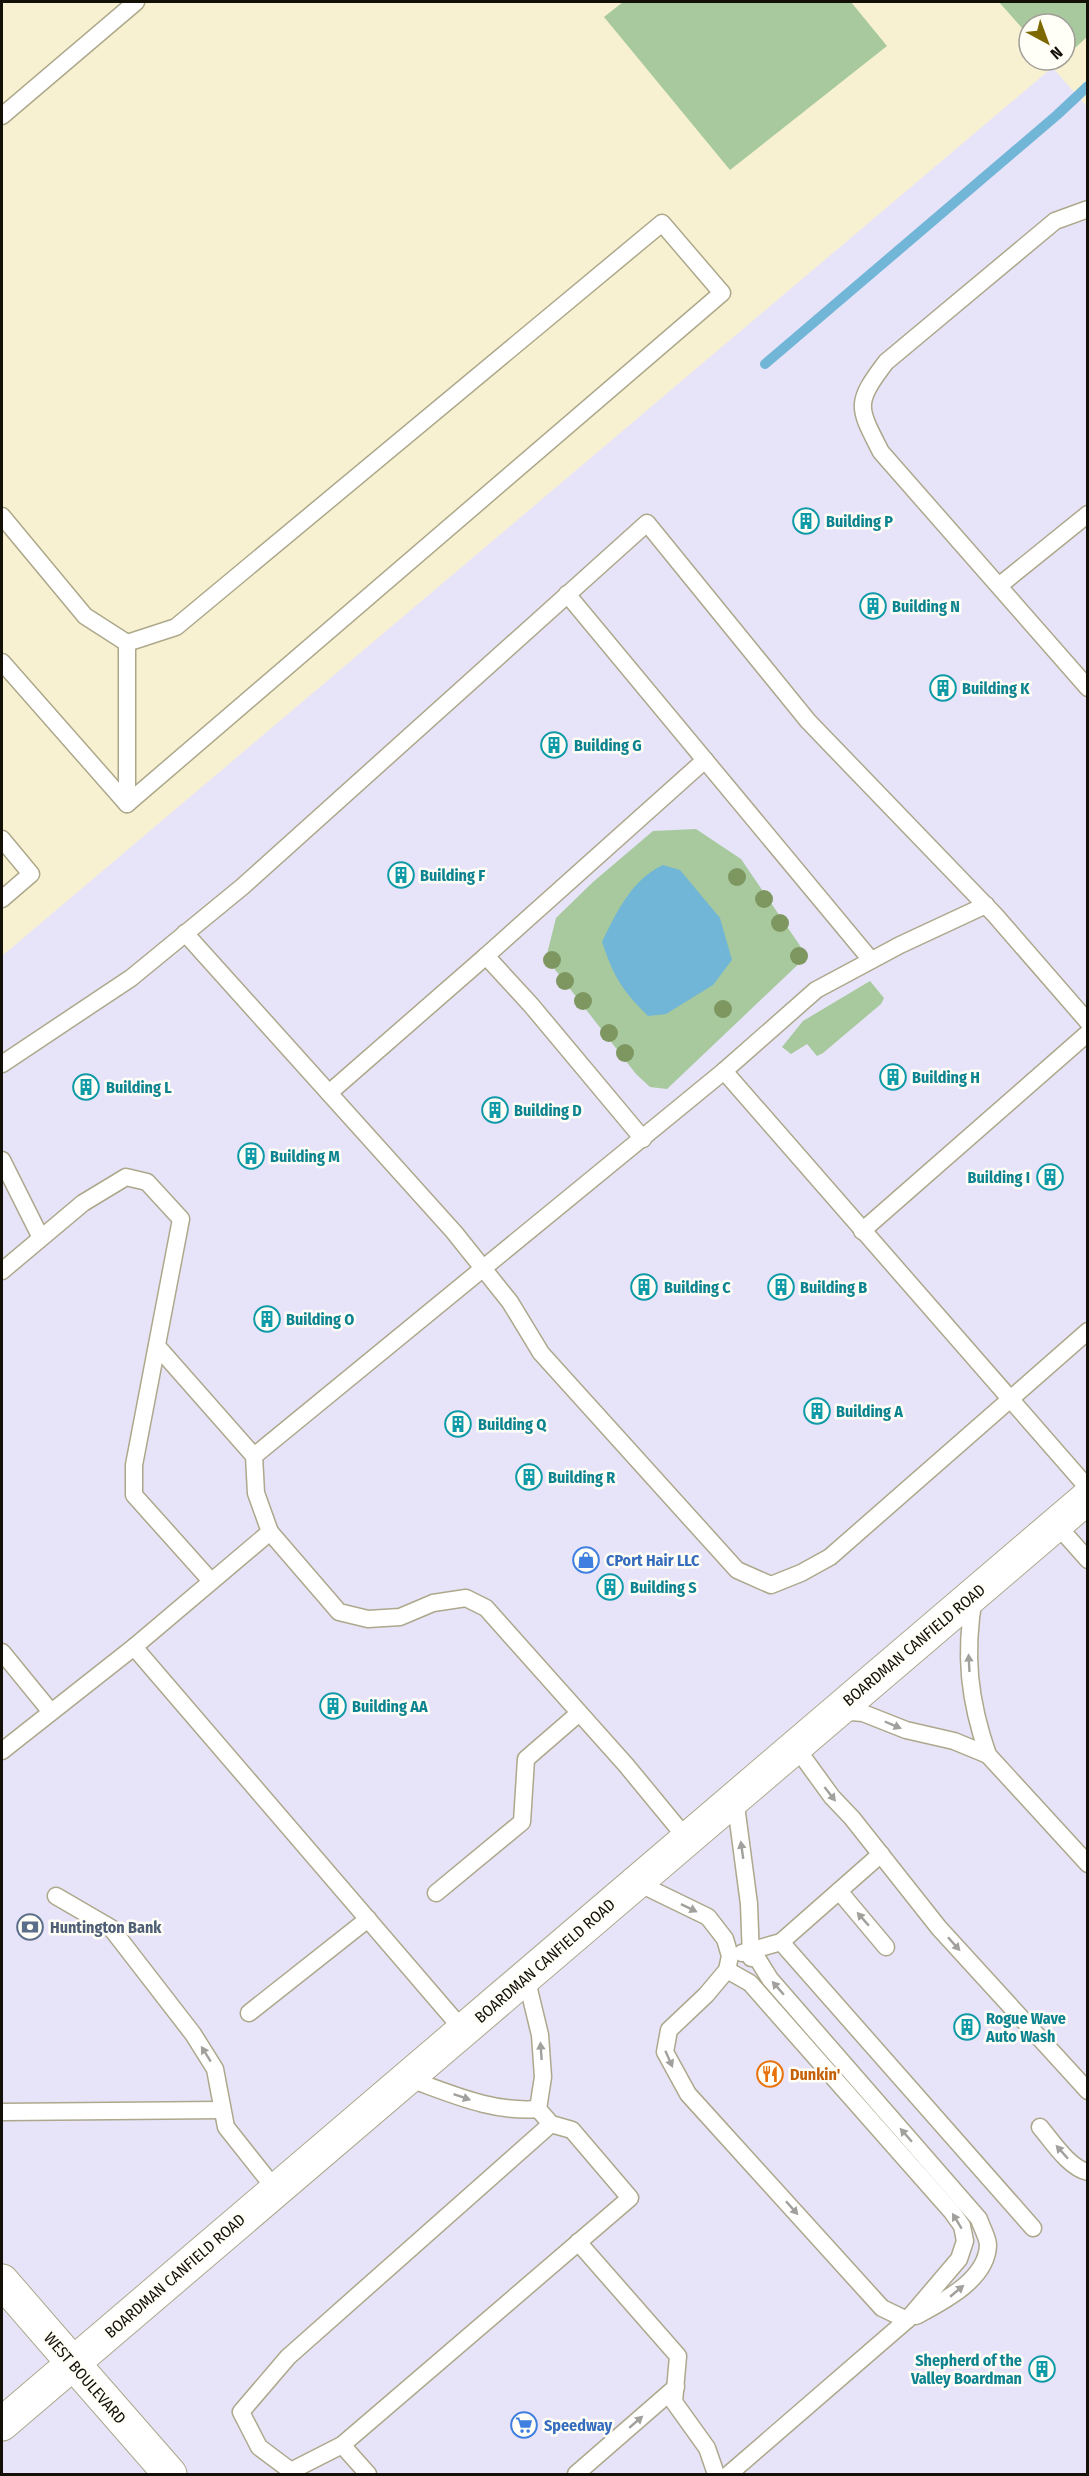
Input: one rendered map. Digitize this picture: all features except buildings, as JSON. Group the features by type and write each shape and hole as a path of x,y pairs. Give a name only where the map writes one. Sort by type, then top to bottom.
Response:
{"main road":[{"name":"BOARDMAN CANFIELD ROAD","path":"2,2424 1088,1497"},
{"name":"WEST BOULEVARD","path":"2,2281 170,2475"}],"lane":[{"path":"2,116 136,2"},
{"path":"1088,209 1054,220 886,362 866,388 862,415 881,452 1088,687"},
{"path":"127,643 176,627 662,224 722,293 127,804"},
{"path":"1000,585 1088,514"},
{"path":"2,516 85,616 127,643"},
{"path":"2,1064 130,978 250,879 646,523 808,721 986,905 1088,1022"},
{"path":"567,594 871,960"},
{"path":"127,643 127,804"},
{"path":"2,662 127,804"},
{"path":"329,1093 705,760"},
{"path":"2,839 31,874 2,899"},
{"path":"254,1456 643,1139 816,990 871,960 986,905"},
{"path":"185,933 454,1232 510,1302 542,1353 610,1430 737,1569 771,1585 801,1574 830,1557 1088,1331"},
{"path":"486,956 529,1002 643,1139"},
{"path":"862,1231 1088,1033"},
{"path":"724,1071 1008,1400 1088,1488"},
{"path":"2,1160 41,1238"},
{"path":"2,1271 83,1203 126,1178 147,1182 182,1219 134,1464 134,1495 212,1581"},
{"path":"157,1346 254,1456 256,1493 270,1532 339,1612 368,1619 400,1617 433,1603 466,1598 486,1608 578,1714 626,1765 687,1839"},
{"path":"1056,1524 1088,1560"},
{"path":"2,1751 134,1647 270,1532"},
{"path":"974,1594 968,1634 970,1677 975,1717 988,1755 1088,1864"},
{"path":"134,1647 463,2030"},
{"path":"2,1652 51,1712"},
{"path":"837,1711 863,1713 906,1730 954,1741 988,1755"},
{"path":"436,1893 522,1822 526,1759 578,1714"},
{"path":"795,1746 832,1797 881,1854 939,1928 1088,2091"},
{"path":"735,1798 743,1851 752,1950 750,1983"},
{"path":"881,1854 781,1942 752,1950 729,1963 706,1995 669,2030 665,2052 688,2094 804,2222 882,2308 908,2320"},
{"path":"636,1882 708,1917 725,1939 729,1963 750,1983 952,2212 962,2226 965,2241 959,2259 908,2320 729,2475"},
{"path":"839,1891 886,1947"},
{"path":"56,1896 111,1928 193,2034 215,2069 226,2127 276,2190"},
{"path":"249,2013 368,1919"},
{"path":"781,1942 1033,2228"},
{"path":"752,1950 770,1979 979,2219 988,2245 981,2265 958,2292 908,2320"},
{"path":"525,1977 540,2035 543,2077 538,2109 551,2124 572,2130 630,2198 342,2445 291,2471 259,2447 241,2412 288,2357 551,2124"},
{"path":"407,2078 491,2107 516,2110 538,2109"},
{"path":"2,2112 222,2110"},
{"path":"1040,2127 1069,2160 1084,2172 1088,2172"},
{"path":"578,2242 678,2356 674,2402 706,2448 716,2475"},
{"path":"576,2475 676,2387"},
{"path":"342,2445 368,2475"}],"shaded area":[{"path":"1047,72 1056,72 1088,108 1087,2474 2,2474 2,956"}],"green space":[{"path":"623,2 851,2 887,46 730,170 604,17"},
{"path":"999,2 1087,2 1087,37 1077,46 1077,12 1017,12 1017,22"},
{"path":"696,829 741,859 807,956 667,1089 650,1087 636,1074 546,958 556,918 593,882 653,831"},
{"path":"870,981 884,998 881,1004 823,1053 817,1056 807,1044 791,1054 782,1047 803,1021"}],"water":[{"path":"663,865 680,870 720,918 732,960 713,985 666,1014 648,1016 619,982 602,942 626,898 642,879"}],"waterway":[{"path":"765,364 1088,86"}],"place":[{"name":"Building P","path":"806,521"},
{"name":"Building N","path":"873,606"},
{"name":"Building K","path":"943,688"},
{"name":"Building G","path":"554,745"},
{"name":"Building F","path":"401,875"},
{"name":"Building H","path":"893,1077"},
{"name":"Building L","path":"86,1087"},
{"name":"Building D","path":"495,1110"},
{"name":"Building M","path":"251,1156"},
{"name":"Building I","path":"1050,1177"},
{"name":"Building C","path":"644,1287"},
{"name":"Building B","path":"781,1287"},
{"name":"Building O","path":"267,1319"},
{"name":"Building A","path":"817,1411"},
{"name":"Building Q","path":"458,1424"},
{"name":"Building R","path":"529,1477"},
{"name":"CPort Hair LLC","path":"586,1560"},
{"name":"Building S","path":"610,1587"},
{"name":"Building AA","path":"333,1706"},
{"name":"Huntington Bank","path":"30,1927"},
{"name":"Rogue Wave Auto Wash","path":"967,2027"},
{"name":"Dunkin'","path":"770,2074"},
{"name":"Shepherd of the Valley Boardman","path":"1042,2369"},
{"name":"Speedway","path":"524,2425"}]}
